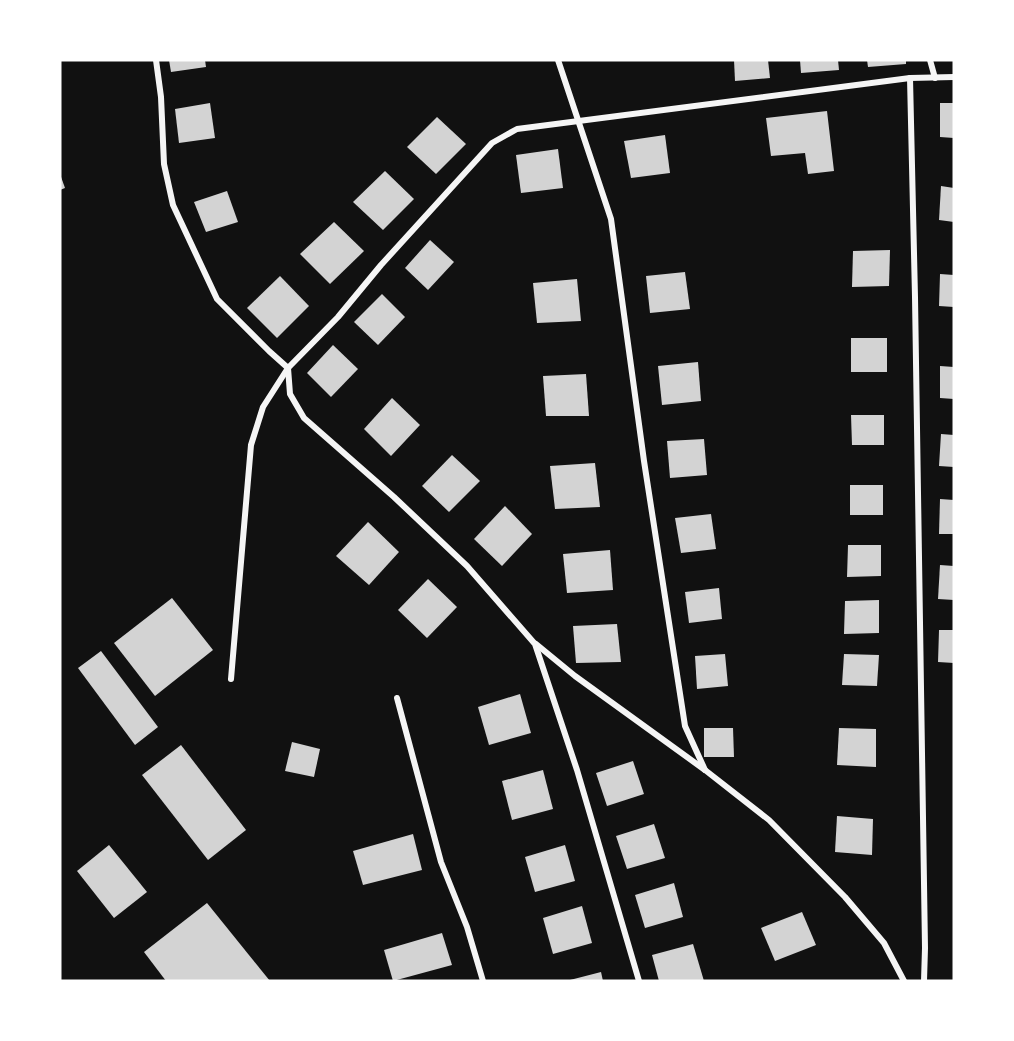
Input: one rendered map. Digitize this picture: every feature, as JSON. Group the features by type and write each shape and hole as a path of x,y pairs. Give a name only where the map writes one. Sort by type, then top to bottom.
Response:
{"street":[{"path":"156,60 164,164 173,205 217,299 288,368 290,394 304,418 394,496 467,566 536,644 575,676 705,770 769,820 844,897 884,943 904,981"},
{"path":"558,60 611,219 644,461 685,726 705,770"},
{"path":"930,60 935,78"},
{"path":"231,679 251,445 264,407 288,368 338,317 381,265 492,143 517,129 578,120 910,78 954,77"},
{"path":"910,78 924,981"},
{"path":"536,644 577,770 639,981"},
{"path":"397,698 441,862 467,927 483,981"}],"building":[{"path":"169,60 205,60 206,67 171,72"},
{"path":"734,60 768,60 770,78 735,81"},
{"path":"800,60 838,60 839,70 801,73"},
{"path":"867,60 906,60 906,64 868,67"},
{"path":"210,103 215,138 179,143 175,109"},
{"path":"940,103 954,103 954,138 940,137"},
{"path":"827,111 834,171 808,174 805,153 771,156 766,118"},
{"path":"437,117 466,144 436,174 407,147"},
{"path":"665,135 670,173 631,178 624,141"},
{"path":"558,149 563,188 521,193 516,155"},
{"path":"385,171 414,199 383,230 353,202"},
{"path":"60,174 65,188 60,190"},
{"path":"941,186 954,188 954,222 939,220"},
{"path":"227,191 238,222 206,232 194,202"},
{"path":"334,222 364,251 330,284 300,254"},
{"path":"430,240 454,262 428,290 405,268"},
{"path":"890,250 889,286 852,287 853,251"},
{"path":"685,272 690,309 650,313 646,276"},
{"path":"940,274 954,275 954,307 939,306"},
{"path":"280,276 309,306 277,338 247,308"},
{"path":"577,279 581,321 537,323 533,283"},
{"path":"382,294 405,317 378,345 354,322"},
{"path":"851,338 887,338 887,372 851,372"},
{"path":"333,345 358,369 331,397 307,373"},
{"path":"698,362 701,401 662,405 658,366"},
{"path":"940,366 954,367 954,399 940,398"},
{"path":"586,374 589,416 546,416 543,376"},
{"path":"392,398 420,425 391,456 364,429"},
{"path":"851,415 884,415 884,445 852,445"},
{"path":"941,434 954,435 954,467 939,466"},
{"path":"704,439 707,475 670,478 667,441"},
{"path":"452,455 480,481 449,512 422,486"},
{"path":"595,463 600,507 555,509 550,466"},
{"path":"850,485 883,485 883,515 850,515"},
{"path":"940,499 954,500 954,534 939,534"},
{"path":"505,506 532,534 502,566 474,539"},
{"path":"711,514 716,549 681,553 675,518"},
{"path":"368,522 399,552 369,585 336,556"},
{"path":"848,545 881,545 881,576 847,577"},
{"path":"610,550 613,590 567,593 563,554"},
{"path":"940,565 954,566 954,600 938,599"},
{"path":"428,579 457,607 427,638 398,610"},
{"path":"719,588 722,619 689,623 685,592"},
{"path":"172,598 213,650 155,696 114,643"},
{"path":"879,600 879,633 844,634 845,601"},
{"path":"617,624 621,662 576,663 573,626"},
{"path":"939,630 954,630 954,663 938,662"},
{"path":"101,651 158,727 135,745 78,668"},
{"path":"725,654 728,686 697,689 695,656"},
{"path":"844,654 879,655 877,686 842,685"},
{"path":"520,694 531,733 489,745 478,707"},
{"path":"704,728 733,728 734,757 704,757"},
{"path":"839,728 876,729 876,767 837,765"},
{"path":"292,742 320,749 314,777 285,771"},
{"path":"181,745 246,830 208,860 142,775"},
{"path":"633,761 644,794 607,806 596,773"},
{"path":"543,770 553,809 512,820 502,781"},
{"path":"837,816 873,819 872,855 835,852"},
{"path":"654,824 665,858 627,869 616,836"},
{"path":"413,834 422,870 363,885 353,851"},
{"path":"109,845 147,892 114,918 77,871"},
{"path":"565,845 575,881 535,892 525,857"},
{"path":"674,883 683,917 645,928 635,895"},
{"path":"207,903 270,981 166,981 144,952"},
{"path":"582,906 592,943 553,954 543,918"},
{"path":"802,912 816,945 775,961 761,928"},
{"path":"442,933 452,965 393,981 384,950"},
{"path":"693,944 704,981 659,981 652,955"},
{"path":"601,972 603,981 570,981 570,980"}]}
